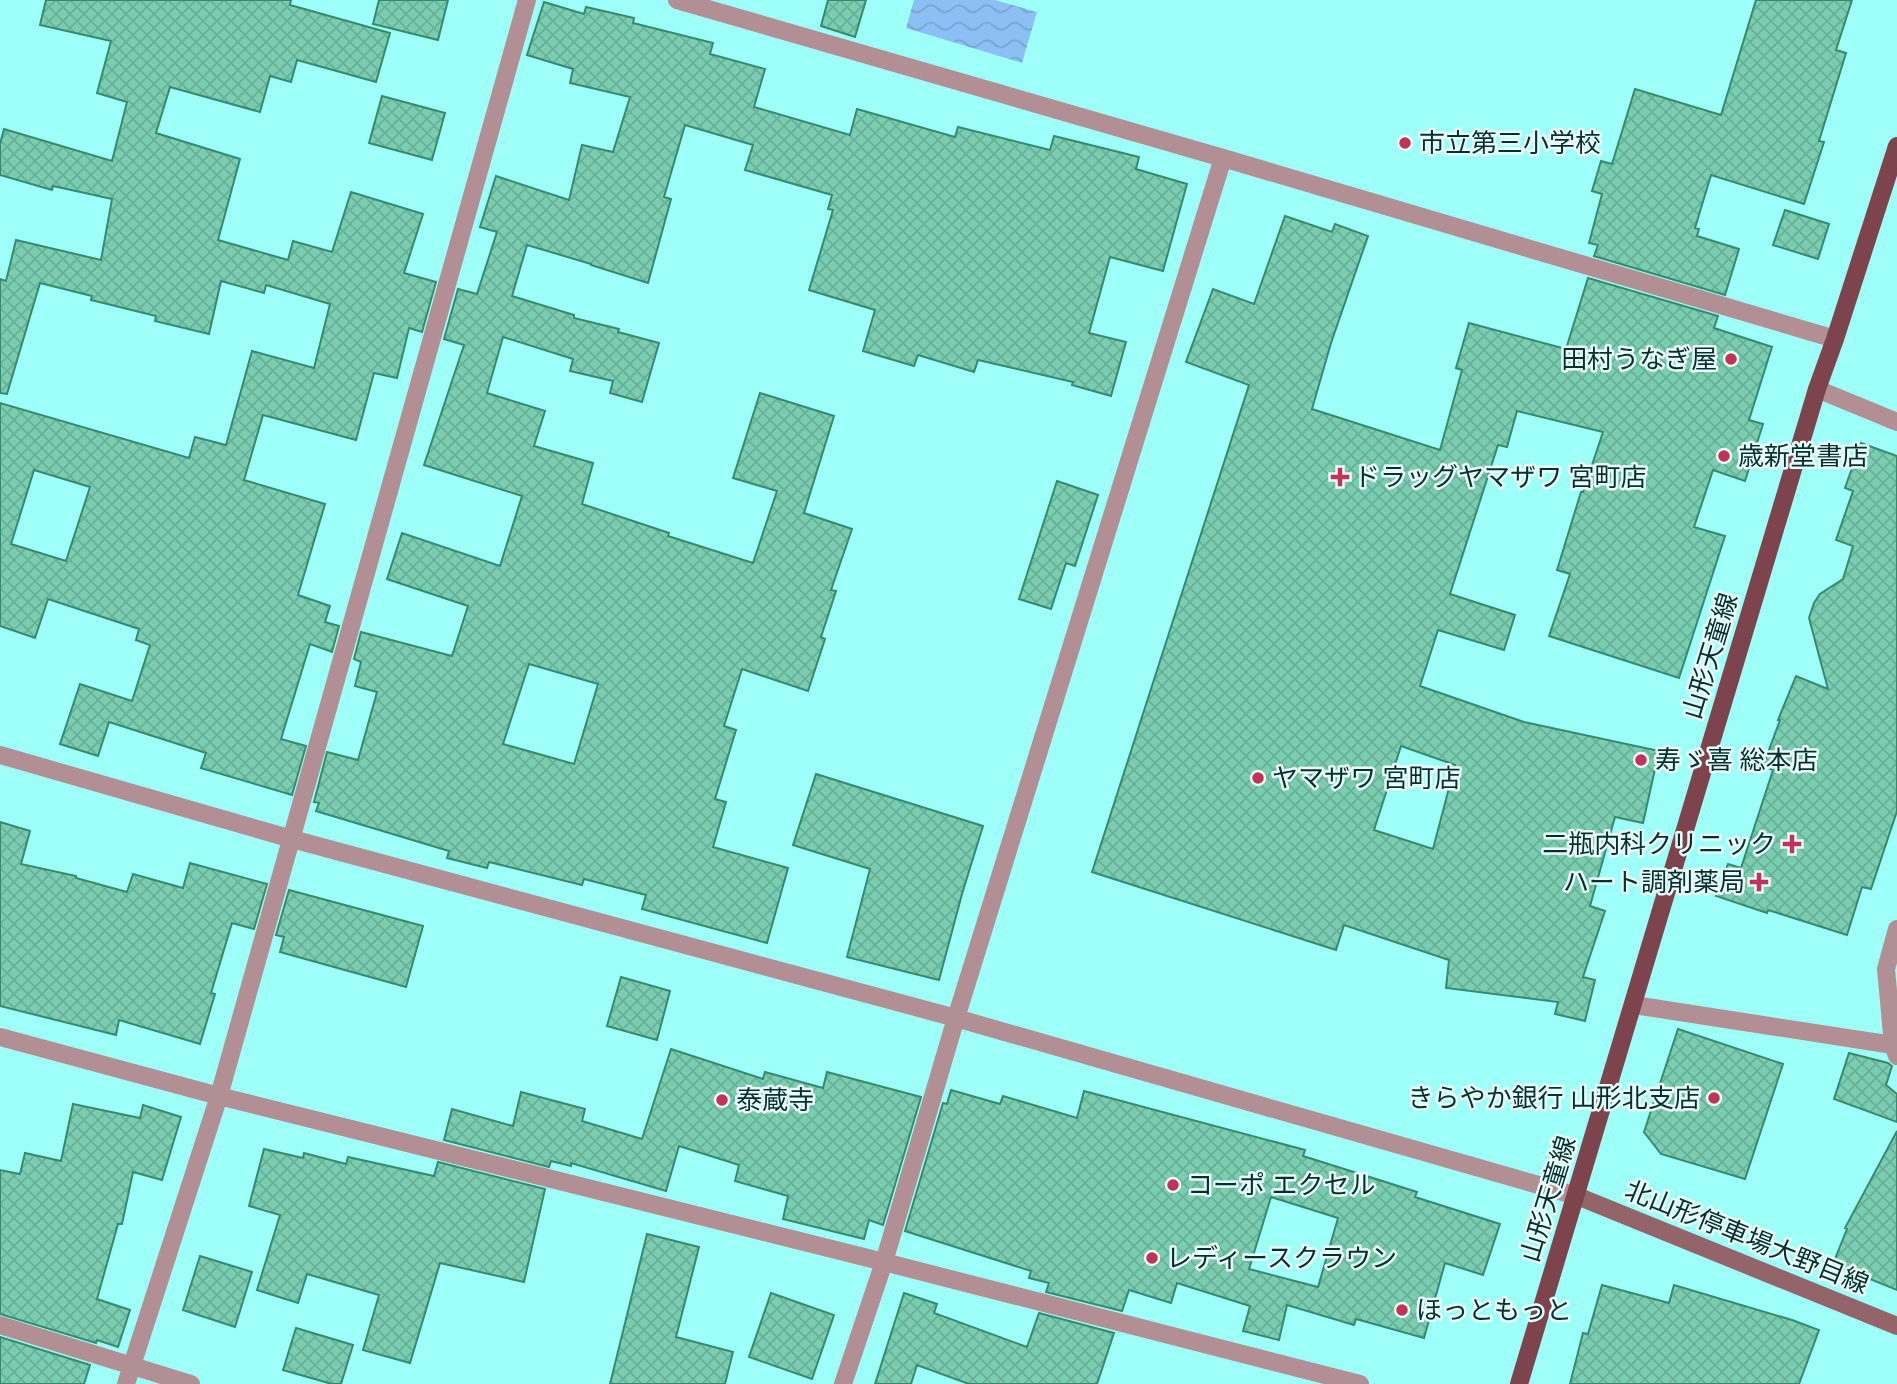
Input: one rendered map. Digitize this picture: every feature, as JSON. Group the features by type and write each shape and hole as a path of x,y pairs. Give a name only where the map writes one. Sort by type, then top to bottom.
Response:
{"main road":[{"name":"山形天童線","path":"1519,1384 1817,389 1897,146"},
{"name":"北山形停車場大野目線","path":"1577,1196 1897,1326"}],"street":[{"path":"126,1384 219,1096 527,0"},
{"path":"677,0 1223,158 1835,340"},
{"path":"843,1384 884,1262 956,1018 1223,158"},
{"path":"1817,389 1897,422"},
{"path":"0,755 292,839 956,1018 1577,1196"},
{"path":"1634,1005 1895,1050 1886,968 1897,929"},
{"path":"0,1037 219,1096 1360,1384"},
{"path":"0,1325 191,1384"}],"water":[{"path":"914,0 995,0 1037,12 1022,63 906,28"}],"building":[{"path":"46,0 291,0 290,5 390,33 376,82 297,60 291,82 270,76 260,112 170,87 156,133 240,159 218,240 288,260 293,241 332,252 351,192 423,214 404,273 436,282 422,332 409,328 397,378 374,373 356,440 263,415 244,480 325,504 298,595 330,606 325,622 339,626 332,652 310,644 281,739 306,746 292,795 201,768 206,753 109,722 98,756 60,744 80,684 132,701 150,645 136,640 139,629 48,599 35,638 0,626 0,403 189,458 195,437 226,445 252,351 314,368 330,304 266,285 264,293 221,281 209,334 155,321 156,316 91,300 92,296 40,283 7,394 0,393 0,279 6,281 16,240 101,260 112,199 53,186 52,190 0,175 0,144 4,129 112,161 127,102 97,93 111,41 40,25","holes":["34,470 90,487 66,561 11,544"]},
{"path":"379,0 448,0 438,40 373,24"},
{"path":"828,0 866,0 855,37 821,26"},
{"path":"1756,0 1852,0 1836,50 1846,53 1819,141 1824,142 1804,204 1711,175 1695,228 1699,229 1697,236 1739,249 1725,295 1594,256 1598,245 1589,243 1602,194 1592,191 1601,161 1612,164 1635,89 1721,115"},
{"path":"544,2 584,14 586,7 634,18 633,23 713,43 710,54 765,69 754,107 850,135 857,109 955,137 958,127 1050,150 1054,136 1139,157 1136,169 1187,184 1163,271 1110,257 1089,333 1126,342 1111,396 1072,385 1073,382 978,360 974,372 918,355 914,366 863,351 875,310 809,290 833,210 828,209 832,195 745,170 753,145 685,125 664,197 671,199 648,283 527,245 512,296 659,343 642,402 610,393 613,381 570,371 573,359 503,337 487,393 545,411 534,446 593,463 582,504 669,533 668,536 753,563 777,491 733,478 760,393 834,416 804,513 852,529 831,590 836,591 821,637 825,639 808,691 742,669 724,726 736,730 715,799 726,802 713,847 788,868 767,943 642,909 646,895 584,879 582,885 489,862 487,868 447,858 449,851 316,811 319,803 314,802 327,752 358,760 377,692 355,686 361,662 354,659 361,632 452,656 468,606 387,579 402,533 500,566 522,496 424,465 464,345 444,339 458,289 477,294 497,232 480,227 496,176 569,200 582,145 613,152 630,97 570,83 573,69 527,55","holes":["529,664 598,684 574,764 503,744"]},
{"path":"382,96 445,113 432,160 369,143"},
{"path":"1785,210 1829,224 1818,259 1773,245"},
{"path":"1285,216 1332,232 1335,224 1368,236 1331,343 1312,409 1440,450 1462,370 1456,368 1469,323 1566,349 1588,278 1718,316 1714,328 1772,347 1749,420 1763,424 1745,481 1713,470 1694,527 1725,536 1679,678 1549,636 1570,574 1557,570 1603,432 1517,411 1507,447 1498,445 1450,594 1515,615 1504,650 1438,630 1420,686 1524,722 1659,751 1643,823 1615,817 1590,906 1605,911 1583,977 1595,980 1585,1021 1555,1014 1558,1002 1446,988 1449,960 1344,925 1336,950 1092,872 1249,385 1186,362 1213,289 1254,304","holes":["1401,746 1455,765 1433,849 1374,830"]},
{"path":"1861,443 1897,456 1897,811 1871,889 1862,887 1847,935 1716,896 1728,864 1741,868 1773,770 1763,766 1796,676 1828,689 1809,618 1820,594 1843,579 1853,546 1836,540 1853,491 1845,488"},
{"path":"1057,481 1098,495 1075,566 1066,563 1051,609 1019,599"},
{"path":"816,774 983,826 939,980 847,957 870,869 793,845"},
{"path":"0,822 30,831 21,864 76,876 127,892 133,874 183,888 190,863 267,884 254,929 232,923 211,993 215,994 200,1044 119,1020 116,1035 0,1006"},
{"path":"289,890 423,926 406,987 280,952 284,937 276,935"},
{"path":"621,977 670,991 657,1040 607,1026"},
{"name":"きらやか銀行 山形北支店","path":"1678,1029 1783,1064 1745,1179 1661,1154 1644,1132"},
{"path":"671,1049 763,1079 765,1072 823,1088 827,1072 921,1097 883,1225 869,1220 864,1239 783,1219 788,1196 735,1181 739,1165 679,1146 666,1191 571,1163 571,1166 551,1161 549,1167 444,1140 452,1109 513,1126 521,1092 585,1109 582,1121 642,1139"},
{"path":"1849,1053 1892,1066 1886,1085 1897,1094 1897,1122 1834,1099"},
{"path":"951,1090 1000,1104 1003,1096 1077,1118 1084,1091 1305,1150 1303,1156 1417,1192 1415,1197 1500,1224 1483,1275 1445,1263 1424,1338 1356,1319 1354,1325 1287,1305 1279,1340 1243,1331 1250,1306 1177,1283 1171,1303 1129,1290 1122,1311 1046,1292 1049,1283 1029,1278 1031,1271 905,1231 943,1103 947,1104","holes":["1271,1197 1338,1218 1318,1287 1249,1269"]},
{"path":"73,1104 140,1118 143,1105 181,1117 162,1180 133,1172 122,1224 118,1224 97,1299 130,1310 118,1347 0,1314 0,1170 20,1174 25,1153 61,1161"},
{"path":"1897,1131 1897,1290 1833,1264 1847,1229 1845,1228"},
{"path":"264,1149 303,1158 304,1153 346,1164 348,1157 434,1176 438,1162 545,1189 524,1282 440,1263 410,1363 363,1350 379,1295 307,1274 298,1303 257,1290 280,1215 249,1206"},
{"path":"647,1234 699,1247 676,1337 733,1352 725,1384 610,1384"},
{"path":"200,1256 252,1272 235,1327 183,1310"},
{"path":"1602,1285 1669,1303 1674,1285 1819,1330 1799,1384 1570,1384 1583,1333 1588,1334"},
{"path":"771,1293 834,1315 812,1379 749,1357"},
{"path":"904,1293 937,1304 934,1313 1027,1347 1039,1313 1114,1333 1097,1384 969,1384 917,1365 911,1384 875,1384"},
{"path":"296,1328 353,1345 341,1384 332,1384 283,1370"},
{"path":"0,1337 90,1365 84,1384 0,1384"}],"place":[{"name":"市立第三小学校","path":"1405,143"},
{"name":"田村うなぎ屋","path":"1731,359"},
{"name":"歳新堂書店","path":"1724,456"},
{"name":"ドラッグヤマザワ 宮町店","path":"1340,477"},
{"name":"寿ゞ喜 総本店","path":"1641,760"},
{"name":"ヤマザワ 宮町店","path":"1258,778"},
{"name":"二瓶内科クリニック","path":"1792,844"},
{"name":"ハート調剤薬局","path":"1759,882"},
{"name":"きらやか銀行 山形北支店","path":"1714,1098"},
{"name":"泰蔵寺","path":"722,1100"},
{"name":"コーポ エクセル","path":"1173,1185"},
{"name":"レディースクラウン","path":"1152,1258"},
{"name":"ほっともっと","path":"1402,1310"}]}
